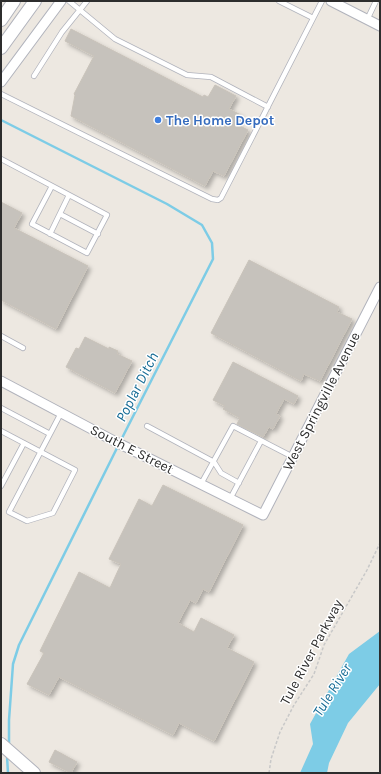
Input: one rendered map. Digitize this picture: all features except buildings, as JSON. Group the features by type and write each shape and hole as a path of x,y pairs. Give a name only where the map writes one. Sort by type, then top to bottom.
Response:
{"main road":[{"path":"1,20 14,1"},
{"path":"1,48 35,1"},
{"path":"1,744 34,773"}],"street":[{"path":"1,82 61,1"},
{"path":"331,1 380,26"},
{"name":"West Springville Avenue","path":"263,515 380,286"},
{"name":"South E Street","path":"1,381 116,442 263,515"}],"lane":[{"path":"69,1 115,38 187,75 211,77 268,107"},
{"path":"34,76 62,32 87,1"},
{"path":"279,1 313,18"},
{"path":"1,94 212,199 218,200 221,198 322,1"},
{"path":"367,20 376,1"},
{"path":"1,159 107,215 87,254 32,224 52,186"},
{"path":"50,234 69,195"},
{"path":"60,214 98,234"},
{"path":"1,336 23,348"},
{"path":"1,408 50,434"},
{"path":"1,431 40,452 75,470 53,513 27,521 9,512 40,452 50,434 60,413"},
{"path":"147,426 214,462 221,473 239,483"},
{"path":"201,484 233,426 293,457"},
{"path":"230,499 261,441"},
{"path":"1,486 24,443"}],"path":[{"name":"Tule River Parkway","path":"269,773 271,759 280,732 294,705 314,674 324,645 367,570 380,544"}],"water":[{"name":"Tule River","path":"380,631 380,684 348,723 329,763 327,773 300,773 313,744 310,724 349,654"}],"waterway":[{"name":"Poplar Ditch","path":"1,120 167,204 202,225 212,243 213,259 120,442"},
{"name":"Poplar Ditch","path":"9,745 9,720 13,664 19,645 118,446"},
{"name":"Poplar Ditch","path":"7,756 8,773"}],"place":[{"name":"The Home Depot","path":"158,120"}]}
